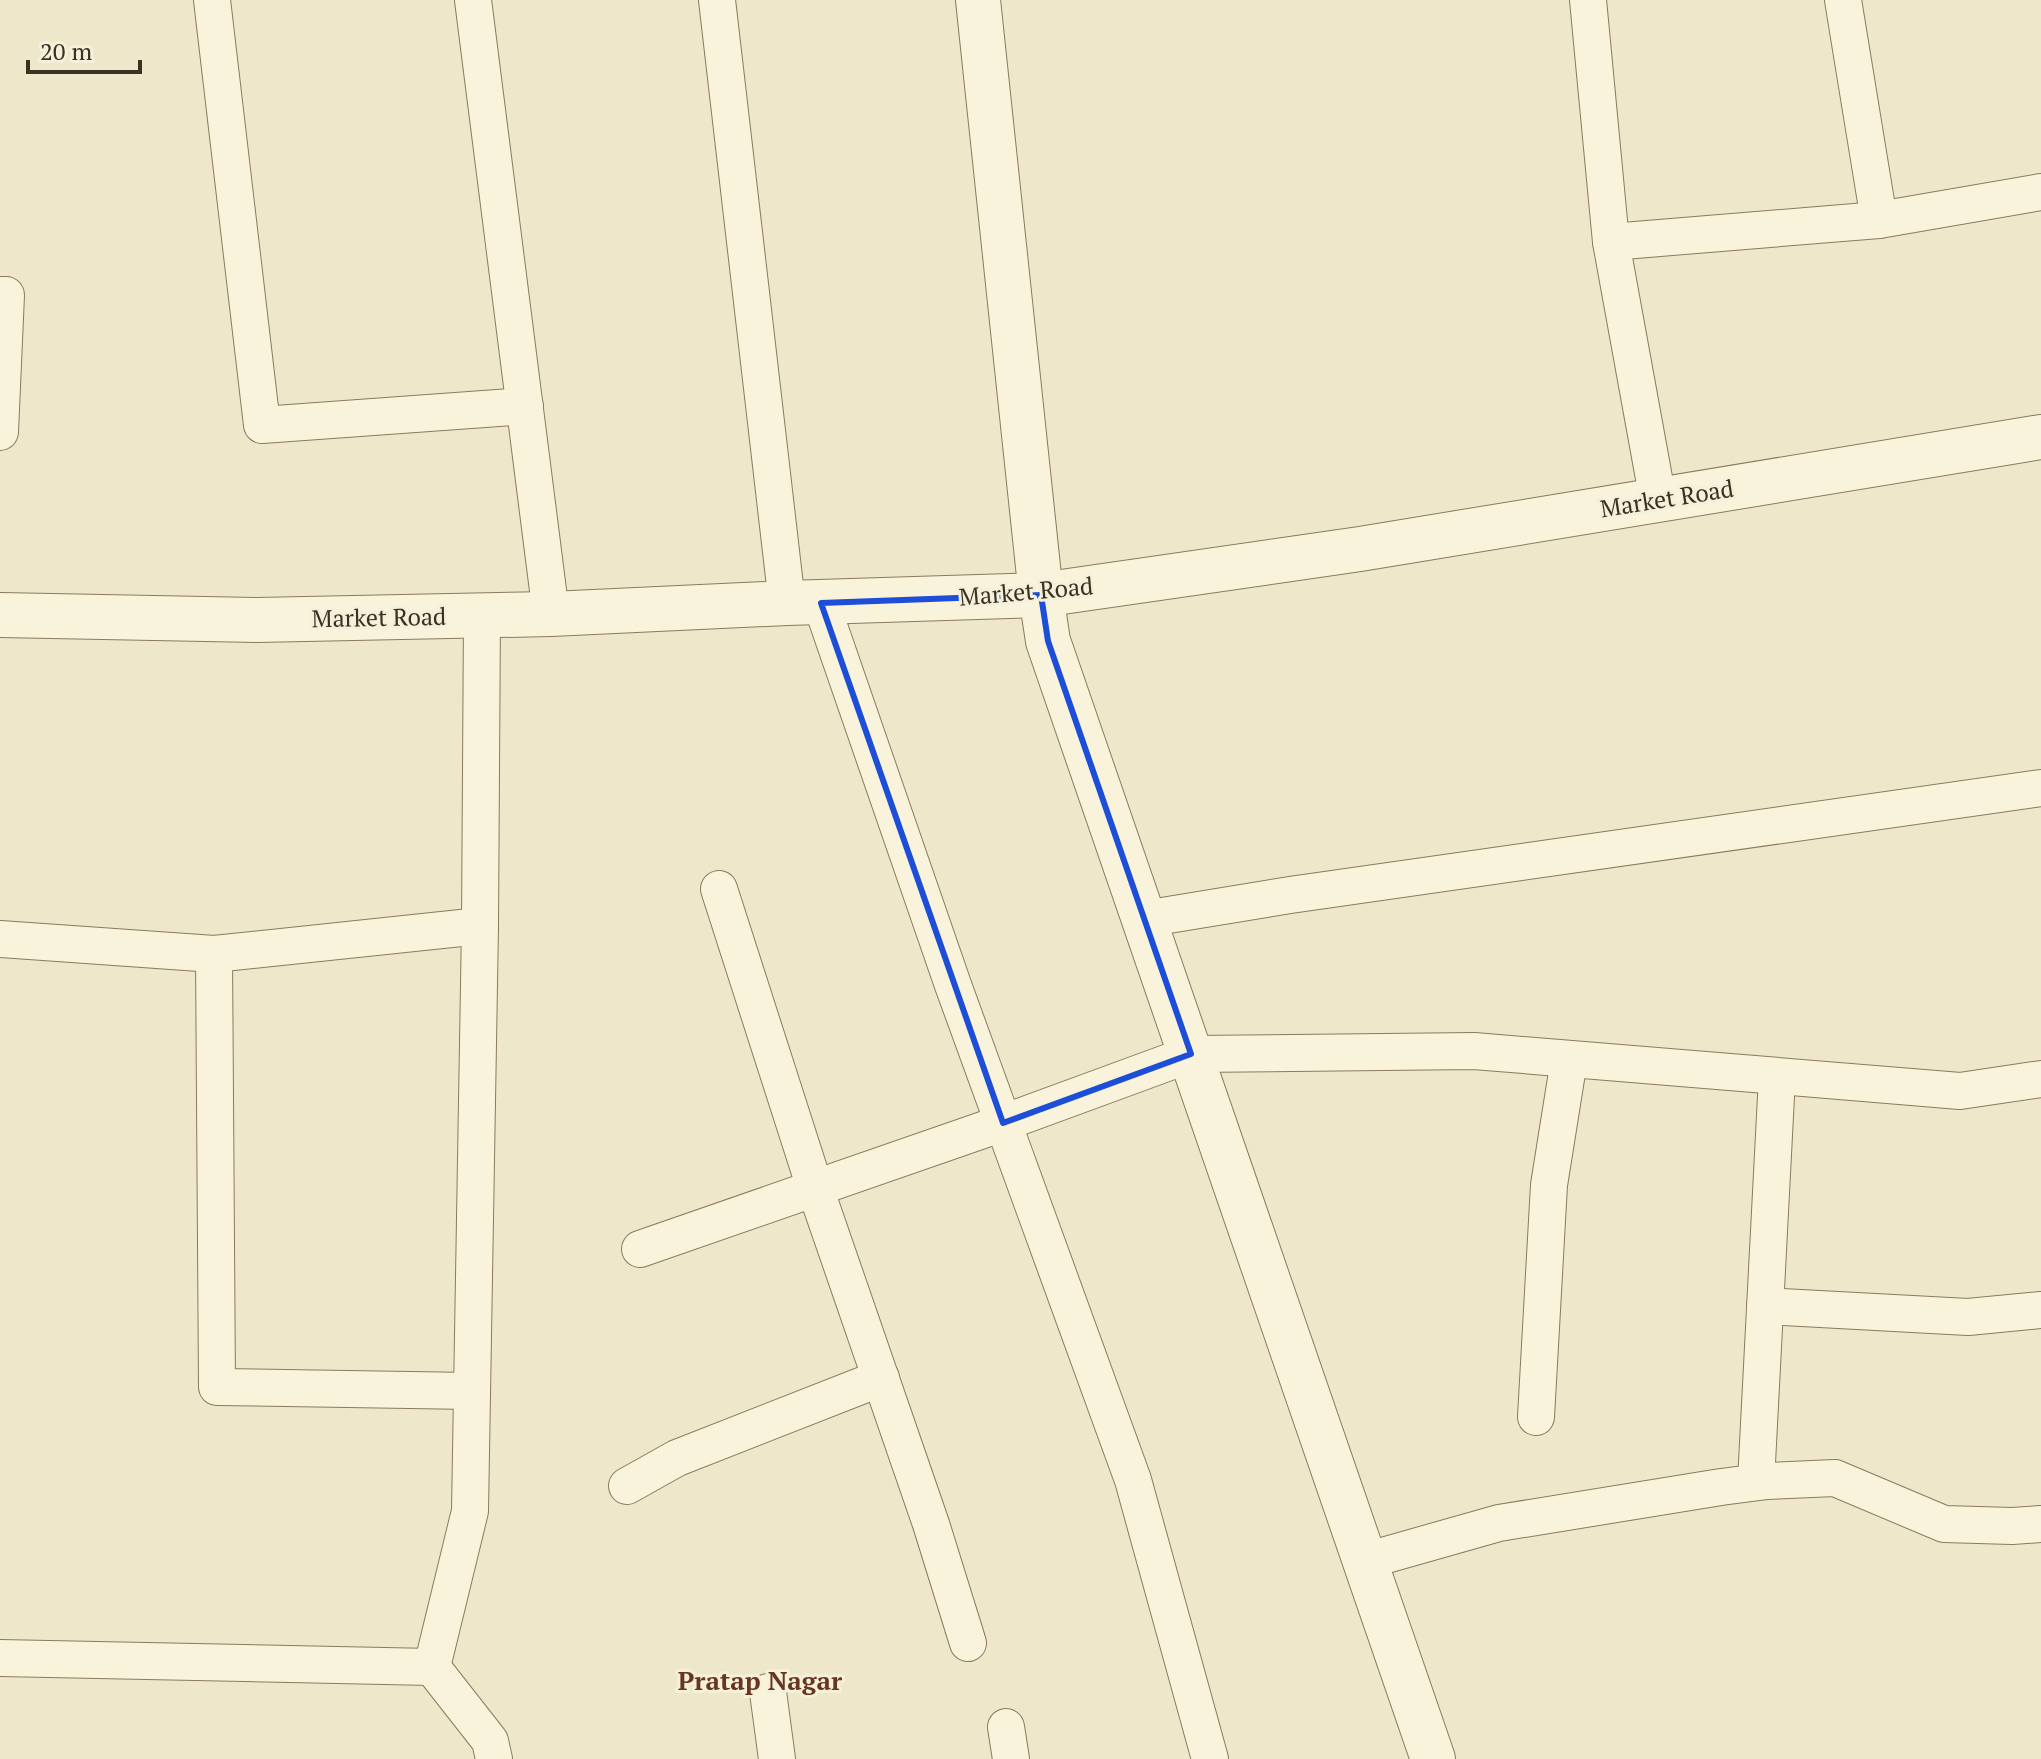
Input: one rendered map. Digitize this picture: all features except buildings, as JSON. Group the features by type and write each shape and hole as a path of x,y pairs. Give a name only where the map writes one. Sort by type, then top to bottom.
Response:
{"street":[{"path":"212,0 262,425 525,406"},
{"path":"473,0 551,614"},
{"path":"717,0 804,603 953,985 1133,1480 1210,1759"},
{"path":"978,0 1048,641 1433,1759"},
{"path":"1588,0 1611,242 1658,500"},
{"path":"1843,0 1879,220"},
{"path":"1611,242 1879,220 2041,192"},
{"path":"0,295 6,295 0,432"},
{"name":"Market Road","path":"0,615 257,620 551,614 1041,595 1360,549 2041,437"},
{"path":"432,1667 470,1511 482,615"},
{"path":"1144,919 1290,895 2041,788"},
{"path":"719,889 815,1188 931,1524 968,1643"},
{"path":"0,939 214,954 480,926"},
{"path":"214,954 217,1387 472,1391"},
{"path":"640,1249 1191,1054 1474,1051 1960,1091 2041,1079"},
{"path":"1536,1417 1549,1185 1569,1060"},
{"path":"1756,1482 1777,1077"},
{"path":"1765,1306 1968,1317 2041,1310"},
{"path":"627,1486 677,1458 881,1378"},
{"path":"1365,1561 1499,1523 1756,1482 1835,1478 1944,1524 2041,1524"},
{"path":"0,1658 432,1667"},
{"path":"432,1667 490,1741 494,1759"},
{"path":"768,1692 777,1759"}],"highlighted area":[{"path":"1041,595 1048,641 1191,1054 1003,1123 821,603"}],"district":[{"name":"Pratap Nagar","path":"760,1681"}]}
